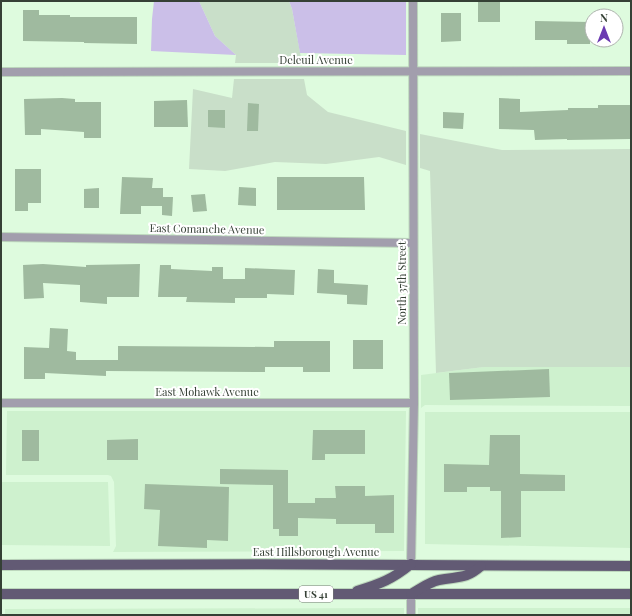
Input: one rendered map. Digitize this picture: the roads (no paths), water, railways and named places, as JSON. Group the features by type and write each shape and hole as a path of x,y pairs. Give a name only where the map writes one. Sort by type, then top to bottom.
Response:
{"main road":[{"name":"East Hillsborough Avenue","path":"1,565 411,564 481,566 631,566"},
{"path":"348,594 383,583 400,573 411,564"},
{"path":"411,594 430,582 465,577 481,566"},
{"name":"US 41","path":"1,594 631,594"}],"street":[{"name":"North 37th Street","path":"411,564 414,403 413,1"},
{"name":"Deleuil Avenue","path":"1,72 631,71"},
{"name":"East Comanche Avenue","path":"1,237 413,243"},
{"name":"East Mohawk Avenue","path":"1,403 414,403"},
{"path":"411,594 411,615"}]}
